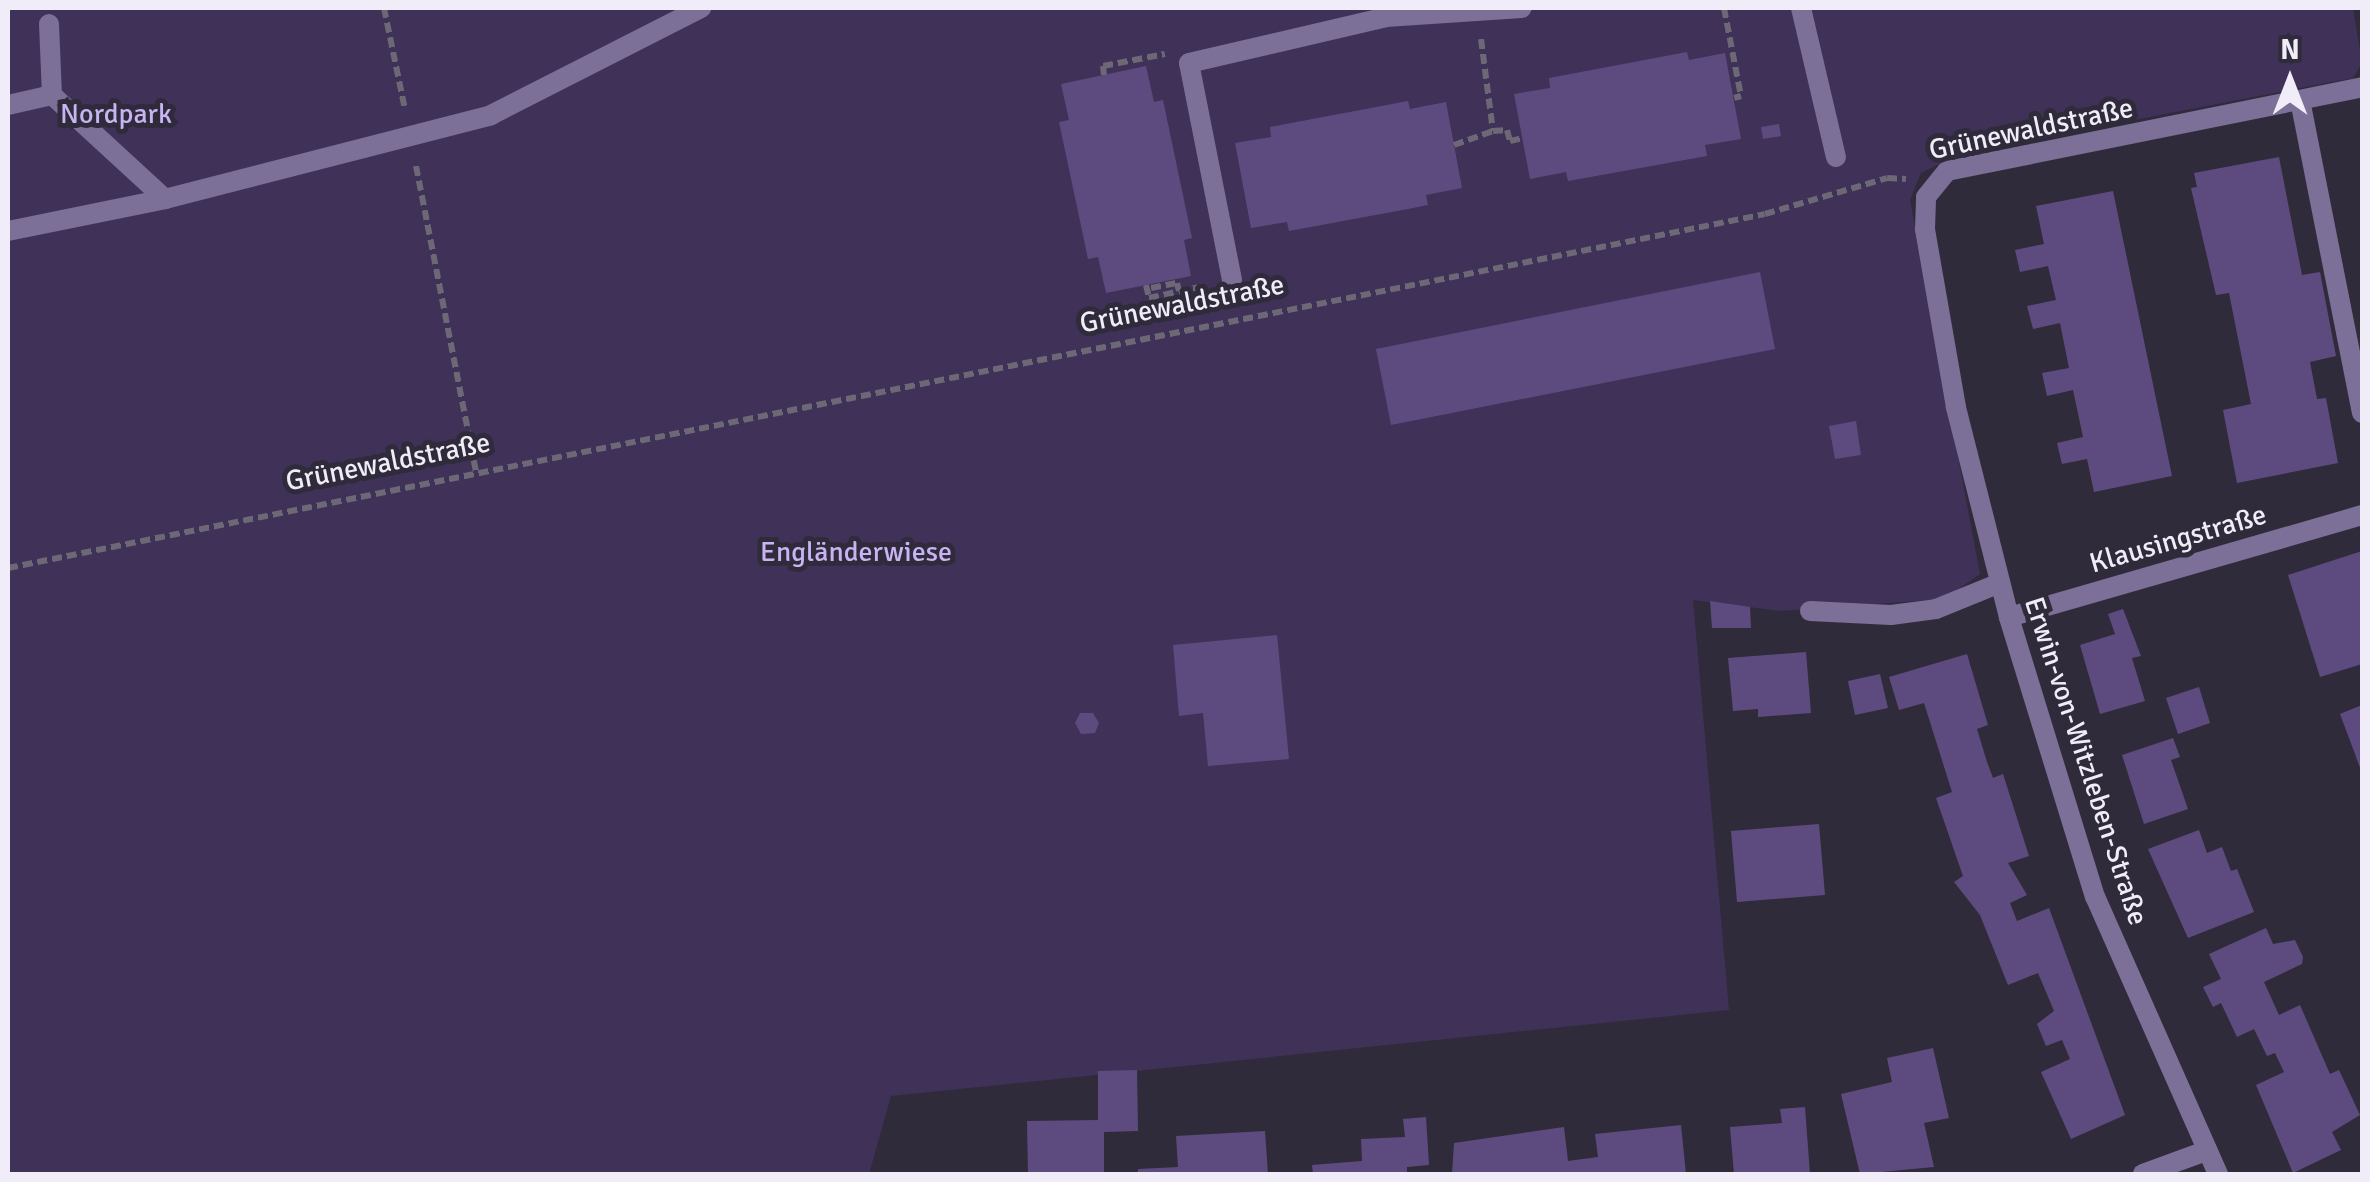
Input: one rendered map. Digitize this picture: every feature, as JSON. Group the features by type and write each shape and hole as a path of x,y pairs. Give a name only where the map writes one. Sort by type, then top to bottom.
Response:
{"street":[{"path":"8,232 164,199 491,115 701,8"},
{"path":"1232,280 1189,63 1386,17 1522,8"},
{"path":"1801,8 1836,156"},
{"path":"49,24 52,95 164,199"},
{"name":"Grünewaldstraße","path":"1932,182 1947,171 2362,87"},
{"path":"8,105 52,95"},
{"path":"2300,100 2362,413"},
{"name":"Erwin-von-Witzleben-Straße","path":"1932,182 1925,229 1956,407 2000,583 2095,897 2203,1152 2218,1174"},
{"name":"Klausingstraße","path":"2010,617 2362,515"},
{"name":"Erwin-von-Witzleben-Straße","path":"1810,611 1891,616 1936,609 2000,583"},
{"path":"2143,1174 2203,1152"}],"path":[{"path":"384,8 408,124"},
{"path":"1724,8 1741,96 1734,98"},
{"path":"1477,13 1493,131"},
{"path":"1104,75 1103,66 1166,54 1189,63"},
{"path":"1454,144 1493,131 1507,130 1510,140 1523,138"},
{"path":"414,158 476,472"},
{"name":"Grünewaldstraße","path":"8,568 1765,214 1887,178 1932,182"},
{"path":"1149,287 1177,282 1179,291 1232,280"}],"green space":[{"name":"Engländerwiese","path":"8,8 2353,8 2362,63 2353,78 1961,153 1921,173 1910,200 1980,574 1944,599 1780,611 1693,600 1729,1010 891,1096 869,1174 8,1174"}],"building":[{"path":"1687,52 1689,60 1725,53 1741,139 1705,145 1707,156 1568,181 1566,172 1530,179 1514,94 1550,88 1549,78"},
{"path":"1146,66 1154,102 1163,100 1192,238 1184,240 1191,276 1106,293 1098,257 1088,259 1059,122 1069,120 1061,84"},
{"path":"1408,101 1410,109 1446,102 1462,188 1426,195 1428,205 1408,209 1289,231 1287,222 1251,228 1235,143 1271,137 1270,127"},
{"path":"1779,124 1781,136 1763,139 1761,127"},
{"path":"2279,157 2302,275 2320,272 2336,356 2310,362 2317,399 2326,398 2338,463 2237,483 2223,410 2251,404 2229,293 2216,295 2191,188 2197,187 2194,173"},
{"path":"2113,191 2172,476 2094,492 2087,459 2062,464 2057,443 2083,437 2073,390 2047,396 2042,373 2069,368 2060,323 2033,329 2027,306 2056,300 2048,266 2020,272 2015,250 2044,244 2036,206"},
{"path":"1760,272 1775,349 1391,425 1376,349"},
{"path":"1856,421 1861,455 1835,459 1829,426"},
{"path":"2362,551 2362,664 2320,677 2288,575"},
{"path":"1710,601 1750,607 1751,628 1712,628"},
{"path":"2123,609 2141,656 2132,658 2145,701 2100,714 2080,645 2115,634 2108,614"},
{"path":"1277,635 1289,759 1208,766 1203,713 1179,716 1173,645"},
{"path":"1806,652 1811,713 1758,717 1758,709 1733,711 1728,658"},
{"path":"1967,654 1988,725 1977,729 1987,762 1993,778 2003,774 2029,856 2008,863 2027,895 2010,903 2017,921 2049,908 2125,1115 2071,1139 2041,1072 2070,1059 2062,1040 2046,1046 2037,1024 2054,1011 2038,973 2008,985 1980,915 1954,882 1963,876 1936,798 1952,792 1924,703 1899,710 1889,677"},
{"path":"1880,674 1888,708 1855,715 1848,681"},
{"path":"2199,687 2210,723 2178,734 2166,698"},
{"path":"2362,705 2362,773 2340,714"},
{"path":"1080,713 1093,713 1099,723 1095,733 1081,734 1075,723"},
{"path":"2173,738 2180,757 2171,760 2188,809 2144,824 2122,755"},
{"path":"1819,824 1825,895 1737,902 1731,831"},
{"path":"2199,830 2207,853 2222,847 2231,871 2237,869 2254,912 2188,938 2148,849"},
{"path":"2266,928 2273,944 2295,940 2303,957 2302,964 2264,982 2279,1015 2300,1005 2330,1074 2339,1070 2360,1115 2332,1132 2341,1150 2293,1173 2256,1085 2284,1072 2275,1053 2267,1056 2254,1029 2237,1037 2221,1003 2213,1007 2203,987 2221,979 2209,954"},
{"path":"1933,1048 1949,1118 1924,1123 1934,1167 1860,1174 1841,1094 1892,1082 1887,1058"},
{"path":"1137,1070 1138,1131 1104,1132 1104,1174 1028,1174 1027,1121 1098,1120 1098,1071"},
{"path":"1805,1107 1810,1174 1734,1174 1730,1127 1782,1123 1780,1109"},
{"path":"1426,1117 1429,1165 1407,1167 1407,1174 1313,1174 1312,1165 1362,1161 1361,1139 1405,1137 1403,1119"},
{"path":"1681,1125 1686,1174 1452,1174 1454,1143 1564,1127 1568,1161 1598,1157 1595,1134"},
{"path":"1265,1131 1268,1174 1138,1174 1138,1169 1178,1167 1176,1136"}],"park label":[{"name":"Nordpark","path":"116,114"}]}
